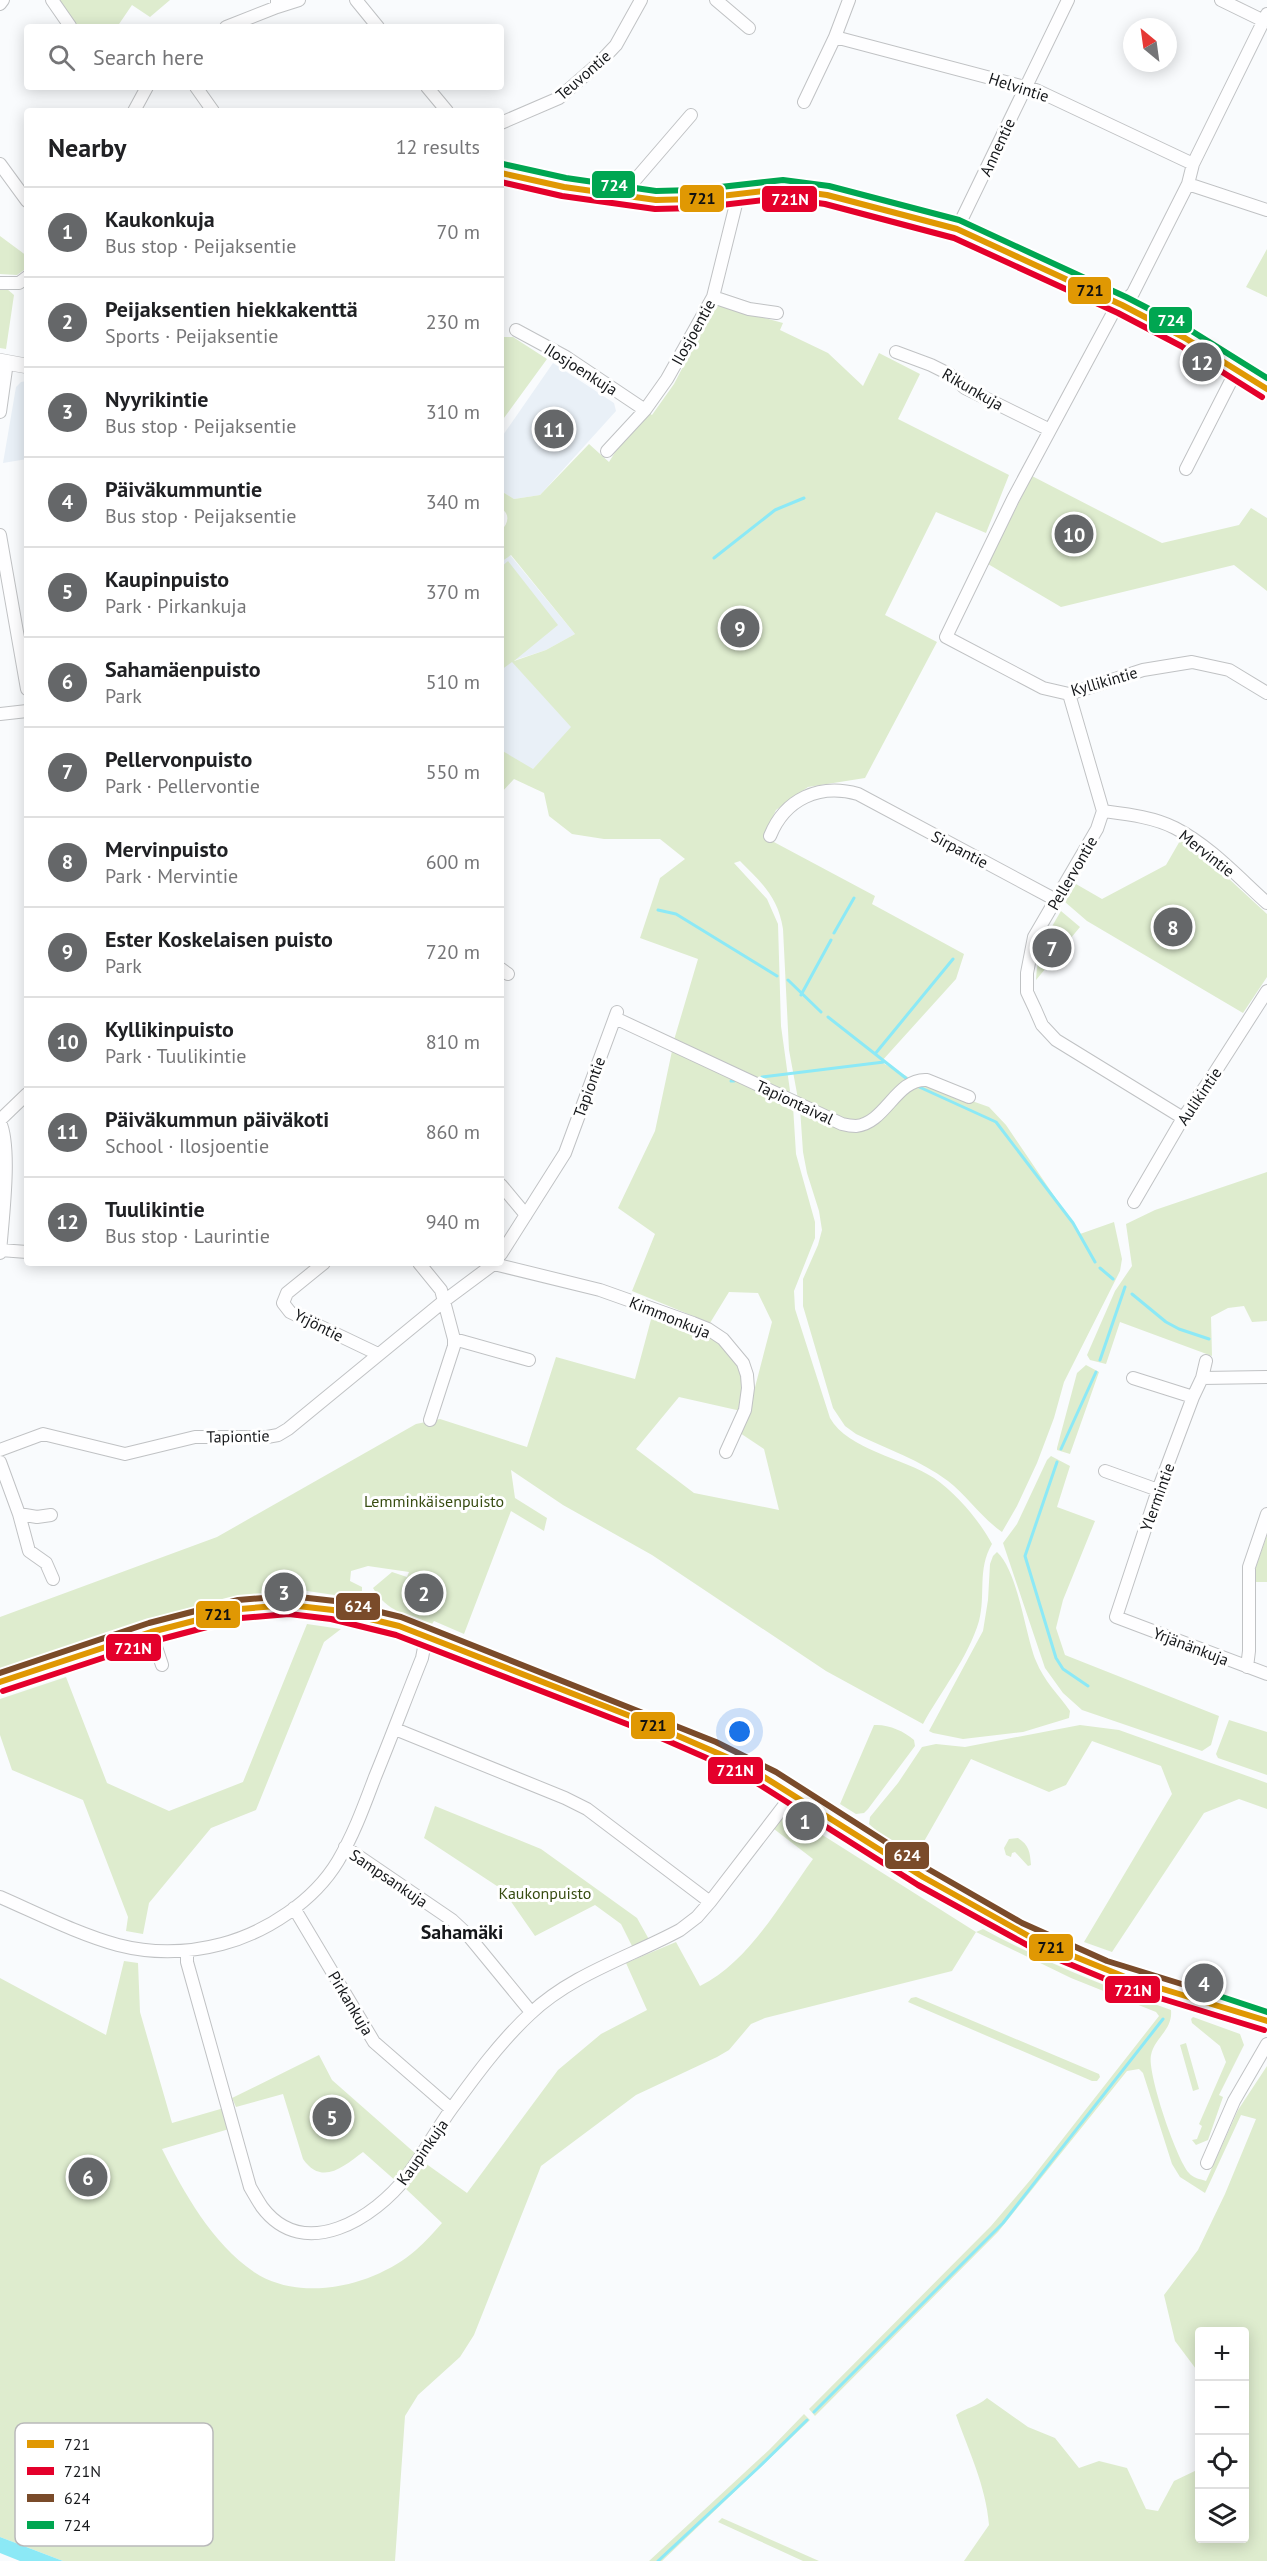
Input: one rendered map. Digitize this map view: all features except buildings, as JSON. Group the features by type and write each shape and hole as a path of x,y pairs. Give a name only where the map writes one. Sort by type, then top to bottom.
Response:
{"street":[{"path":"0,4 3,0"},
{"path":"52,0 69,24"},
{"path":"232,24 277,3 299,0"},
{"path":"356,0 376,24"},
{"name":"Teuvontie","path":"504,122 559,98 599,63 616,45 640,0"},
{"path":"716,0 749,28"},
{"path":"804,102 835,37 849,0"},
{"name":"Annentie","path":"957,228 1068,0"},
{"path":"1050,430 1114,311 1133,293 1188,184 1194,164 1265,18 1221,0"},
{"name":"Helvintie","path":"835,37 1025,86 1194,164"},
{"path":"136,108 145,90"},
{"path":"198,90 211,108"},
{"path":"430,90 444,108"},
{"path":"627,197 629,187 691,115"},
{"path":"0,164 24,197"},
{"path":"504,174 564,187 656,200 695,199 782,189 827,195 957,228 1122,305 1237,369 1267,389"},
{"path":"1188,184 1267,210"},
{"name":"Ilosjoentie","path":"607,451 645,410 667,379 713,297 736,204 735,194"},
{"path":"0,283 19,283 24,280"},
{"path":"713,297 749,309 777,313"},
{"name":"Ilosjoenkuja","path":"516,330 566,357 645,410"},
{"name":"Rikunkuja","path":"896,352 949,374 965,388 1050,430"},
{"path":"0,412 4,361 24,365"},
{"path":"1186,469 1237,369"},
{"name":"Kyllikintie","path":"1050,430 946,637 1043,688 1068,694 1143,670 1192,662 1229,670 1267,693"},
{"path":"0,536 23,648"},
{"path":"1068,694 1103,811"},
{"path":"0,714 24,711"},
{"name":"Sirpantie","path":"770,836 779,817 795,801 804,796 825,790 864,794 1056,900"},
{"name":"Pellervontie","path":"1103,811 1098,830 1034,937 1027,973 1027,992 1042,1025 1056,1040 1183,1118"},
{"name":"Mervintie","path":"1103,811 1138,816 1173,826 1202,844 1267,903"},
{"name":"Aulikintie","path":"1134,1202 1183,1118 1267,991"},
{"name":"Tapiontaival","path":"617,1014 842,1124 857,1126 869,1120 911,1083 920,1080 927,1080 969,1097"},
{"name":"Tapiontie","path":"504,1249 565,1153 617,1014"},
{"path":"24,1097 0,1121 4,1131 0,1251 24,1252"},
{"path":"504,1189 526,1215"},
{"name":"Kimmonkuja","path":"504,1262 600,1290 693,1323 723,1339 743,1363 748,1388 745,1410 726,1452"},
{"name":"Yrjöntie","path":"320,1266 287,1293 283,1303 290,1312 378,1354"},
{"path":"421,1266 441,1290 454,1339 454,1346 430,1420"},
{"name":"Tapiontie","path":"0,1450 43,1434 125,1454 195,1437 278,1435 489,1266"},
{"path":"454,1339 529,1360"},
{"name":"Ylermintie","path":"1116,1617 1158,1490 1202,1378 1206,1361"},
{"path":"1202,1378 1267,1377"},
{"path":"1133,1378 1193,1397"},
{"path":"0,1462 19,1514 29,1551 46,1563 53,1579"},
{"path":"1105,1471 1158,1490"},
{"path":"19,1514 38,1517 51,1515"},
{"path":"1246,1667 1249,1651 1249,1567 1267,1514"},
{"path":"0,1682 218,1612 289,1605 333,1610 399,1626 745,1765 923,1877 1041,1942 1130,1979 1267,2021"},
{"name":"Yrjänänkuja","path":"1116,1617 1267,1674"},
{"path":"151,1632 162,1665"},
{"path":"0,1897 91,1936 118,1945 158,1951 187,1951 252,1934 294,1908 315,1889 337,1863 395,1729 422,1658 426,1637"},
{"path":"395,1729 587,1809 710,1902"},
{"name":"Kaupinkuja","path":"187,1951 187,1962 250,2187 263,2208 278,2222 311,2234 329,2232 371,2213 407,2176 451,2109 500,2044 531,2012 564,1988 680,1930 697,1917 793,1794"},
{"name":"Sampsankuja","path":"345,1847 452,1920 467,1934 531,2012"},
{"name":"Pirkankuja","path":"294,1908 375,2042 451,2109"},
{"path":"1207,2163 1234,2101 1267,2044"}],"shaded area":[{"path":"553,363 614,403 616,411 540,495 514,499 504,493 504,434"},
{"path":"24,382 24,460 3,463 16,387"},
{"path":"510,555 575,634 546,650 512,661 572,727 532,770 504,752 504,560"}],"green space":[{"path":"55,0 170,0 150,17 132,5 119,24 72,24"},
{"path":"0,236 24,254 24,270 17,275 0,274"},
{"path":"1267,249 1267,297 1246,287"},
{"path":"0,288 7,289 14,295 6,349 0,348"},
{"path":"718,305 783,323 780,330 828,353 863,386 879,353 920,374 898,419 1009,475 986,533 936,512 885,615 937,642 865,778 808,787 776,810 766,831 772,841 875,896 872,904 964,954 956,979 881,1062 908,1077 882,1105 858,1120 837,1118 798,1099 789,1050 781,918 768,891 740,861 734,863 767,899 778,924 781,1026 790,1091 788,1093 674,1040 698,959 640,938 660,878 685,859 660,839 604,839 572,834 549,816 544,793 514,779 504,790 504,752 533,769 571,727 512,662 504,668 504,564 508,561 558,625 514,661 546,650 575,634 511,555 504,560 504,526 507,519 504,511 504,493 514,499 540,495 589,444 609,462 630,428 647,412 652,415 674,384 713,309"},
{"path":"504,337 513,337 547,359 504,418"},
{"path":"1032,476 1162,543 1239,525 1251,508 1267,518 1267,591 1234,565 1061,607 988,564"},
{"path":"1181,839 1187,840 1267,914 1267,977 1243,1013 1087,921 1065,902 1076,884 1102,899 1166,865"},
{"path":"1061,911 1080,927 1036,980 1038,961 1044,944"},
{"name":"Lemminkäisenpuisto","path":"672,1051 793,1106 796,1154 815,1222 815,1238 794,1291 795,1309 830,1418 838,1429 863,1446 922,1471 943,1484 967,1508 992,1544 987,1553 983,1572 981,1611 974,1635 923,1724 826,1671 652,1555 563,1505 511,1470 515,1498 547,1518 544,1531 511,1511 464,1634 434,1621 432,1624 398,1612 384,1602 373,1588 392,1572 407,1577 409,1572 368,1566 351,1571 350,1581 362,1587 362,1592 348,1597 280,1587 271,1594 149,1626 0,1674 0,1617 217,1537 416,1424 440,1419 527,1447 556,1357 635,1379 653,1312 706,1334 730,1351 739,1361 744,1387 741,1411 679,1397 636,1449 694,1493 779,1510 764,1449 740,1433 748,1414 772,1322 758,1293 729,1292 710,1323 632,1291 655,1234 618,1208 655,1131"},
{"path":"924,1084 989,1107 1006,1125 1080,1234 1114,1222 1122,1259 1120,1271 1064,1382 1054,1418 1037,1463 1002,1532 948,1481 915,1461 856,1434 845,1426 833,1408 803,1306 803,1279 822,1230 803,1152 800,1108 853,1130 910,1089"},
{"path":"1267,1172 1267,1321 1252,1322 1244,1306 1228,1308 1211,1317 1212,1356 1120,1322 1106,1364 1090,1360 1087,1355 1115,1291 1132,1266 1126,1224 1155,1210"},
{"path":"1086,1365 1099,1372 1070,1454 1057,1450 1057,1448 1077,1373"},
{"path":"1051,1456 1070,1466 1057,1507 1095,1521 1063,1600 1056,1628 1065,1655 1219,1716 1211,1745 1202,1751 1082,1710 1063,1693 1045,1668 1003,1543 1017,1524"},
{"path":"1267,1535 1267,1582 1255,1582 1256,1567"},
{"path":"997,1552 1004,1561 1016,1588 1039,1668 1070,1711 1069,1718 1023,1732 963,1739 933,1733 929,1731 983,1631 990,1564"},
{"path":"307,1624 341,1629 324,1642 256,1810 211,1828 149,1903 143,1934 126,1931 128,1917 83,1800 12,1770 0,1735 0,1699 66,1677 107,1783 169,1811 243,1782"},
{"path":"1229,1720 1267,1732 1267,1775 1218,1758 1216,1754"},
{"path":"874,1725 901,1731 914,1740 915,1746 868,1809 864,1813 856,1814 840,1804"},
{"path":"1080,1725 1119,1730 1267,1783 1267,1809 1239,1799 1204,1813 1112,1952 1084,1942 1172,1794 1161,1766 1092,1741 1066,1785 1049,1792 971,1759 918,1852 911,1853 884,1837 869,1824 870,1817 898,1783 922,1747 936,1744 965,1747"},
{"name":"Kaukonpuisto","path":"435,1806 541,1849 637,1918 651,1943 634,1950 621,1924 595,1905 535,1936 503,1890 424,1838"},
{"path":"786,1812 976,1932 952,1971 765,2018 751,2024 729,2050 636,2095 541,2166 474,2335 460,2357 418,2395 405,2416 395,2561 63,2561 24,2546 213,2546 213,2423 15,2423 15,2543 0,2537 0,1978 106,2035 124,1961 138,1963 140,2012 172,2123 224,2108 229,2129 162,2149 190,2200 225,2247 254,2272 273,2282 294,2287 338,2286 381,2273 400,2262 419,2247 442,2223 406,2189 425,2163 467,2193 558,2070 601,2034 647,2010 626,1963 676,1942 700,1986 718,1975 749,1947 813,1859 774,1829"},
{"path":"1018,1838 1025,1843 1028,1849 1031,1865 1028,1866 1015,1852 1011,1857 1006,1855 1004,1848 1009,1839"},
{"path":"857,1845 897,1869 1113,1979 1112,1983 1045,1955 981,1922 855,1848"},
{"path":"937,1874 1036,1930 1034,1933 935,1877"},
{"path":"983,1929 1076,1973 1171,2010 1167,2028 1156,2043 1151,2055 1153,2079 1177,2151 1189,2173 1195,2177 1206,2181 1238,2110 1267,2066 1267,2561 964,2561 989,2525 981,2483 956,2415 987,2398 1028,2427 1055,2438 1079,2468 1099,2461 1127,2468 1146,2509 1158,2511 1174,2481 1195,2471 1195,2543 1249,2543 1249,2327 1195,2327 1195,2368 1175,2341 1164,2295 1198,2250 1225,2194 1256,2119 1241,2115 1205,2193 1180,2177 1172,2164 1143,2073 1139,2069 1127,2071 998,2232 815,2416 809,2409 991,2226 1032,2178 1159,2016 1156,2012 1071,1978 976,1932"},
{"path":"1053,1938 1116,1963 1181,1981 1180,1985 1129,1971 1051,1942"},
{"path":"1127,1984 1163,1998 1169,2004 1126,1988"},
{"path":"916,1997 1099,2074 1100,2077 1097,2081 1092,2081 908,2002 911,1998"},
{"path":"1198,2014 1223,2017 1245,2029"},
{"path":"1193,2017 1240,2034 1244,2045 1219,2095 1223,2097 1208,2140 1196,2145 1192,2140 1197,2139 1202,2126 1199,2124 1226,2062 1220,2046 1192,2023"},
{"path":"1186,2043 1199,2089 1193,2091 1180,2045"},
{"path":"319,2055 332,2080 416,2154 397,2182 363,2152 333,2171 325,2173 310,2167 303,2159 283,2094 236,2107 232,2098"},
{"path":"804,2414 810,2420 662,2561 649,2561 770,2449"},
{"path":"722,2518 819,2561 803,2561 718,2522"}],"water":[{"path":"0,2537 15,2543 15,2546 24,2546 63,2561 20,2561 0,2553"}],"waterway":[{"path":"714,558 775,510 804,498"},
{"path":"834,933 854,898"},
{"path":"658,910 676,914 777,976"},
{"path":"801,995 831,940"},
{"path":"875,1054 953,959"},
{"path":"788,980 821,1012"},
{"path":"828,1017 907,1079"},
{"path":"762,1077 884,1062"},
{"path":"917,1086 996,1122 1073,1223 1095,1262"},
{"path":"1100,1268 1113,1279"},
{"path":"1100,1360 1125,1287"},
{"path":"1132,1294 1166,1322 1209,1339"},
{"path":"1061,1449 1096,1372"},
{"path":"1057,1462 1025,1556 1056,1658 1063,1669 1088,1686"},
{"path":"814,2412 1003,2223 1163,2019"},
{"path":"658,2561 807,2420"}],"transit line":[{"name":"724","path":"504,164 566,178 656,191 694,190 783,180 829,186 959,220 1126,297 1190,330 1267,378"},
{"name":"721","path":"504,174 564,187 656,200 695,199 782,189 827,195 957,229 1122,305 1185,338 1267,389"},
{"name":"721N","path":"504,183 562,196 655,209 696,208 782,198 825,204 954,238 1118,313 1181,346 1262,397"},
{"name":"624","path":"0,1673 149,1623 238,1600 290,1596 335,1601 401,1617 716,1742 776,1772 928,1869 1022,1923 1107,1961 1201,1990"},
{"name":"721","path":"0,1682 151,1632 240,1609 289,1605 333,1610 399,1626 648,1723 745,1765 923,1877 1041,1943 1130,1979 1267,2021"},
{"name":"721N","path":"3,1691 154,1641 241,1618 289,1614 331,1619 396,1635 645,1731 741,1773 918,1885 1038,1951 1127,1988 1264,2030"},
{"name":"724","path":"1201,1990 1267,2012"}],"place":[{"name":"Tuulikintie","path":"1202,362"},
{"name":"Päiväkummun päiväkoti","path":"554,429"},
{"name":"Kyllikinpuisto","path":"1074,534"},
{"name":"Ester Koskelaisen puisto","path":"740,628"},
{"name":"Mervinpuisto","path":"1173,927"},
{"name":"Pellervonpuisto","path":"1052,948"},
{"name":"Nyyrikintie","path":"284,1592"},
{"name":"Peijaksentien hiekkakenttä","path":"424,1593"},
{"name":"Kaukonkuja","path":"805,1821"},
{"name":"Päiväkummuntie","path":"1204,1983"},
{"name":"Kaupinpuisto","path":"332,2117"},
{"name":"Sahamäenpuisto","path":"88,2177"}],"district":[{"name":"Sahamäki","path":"462,1932"}]}
